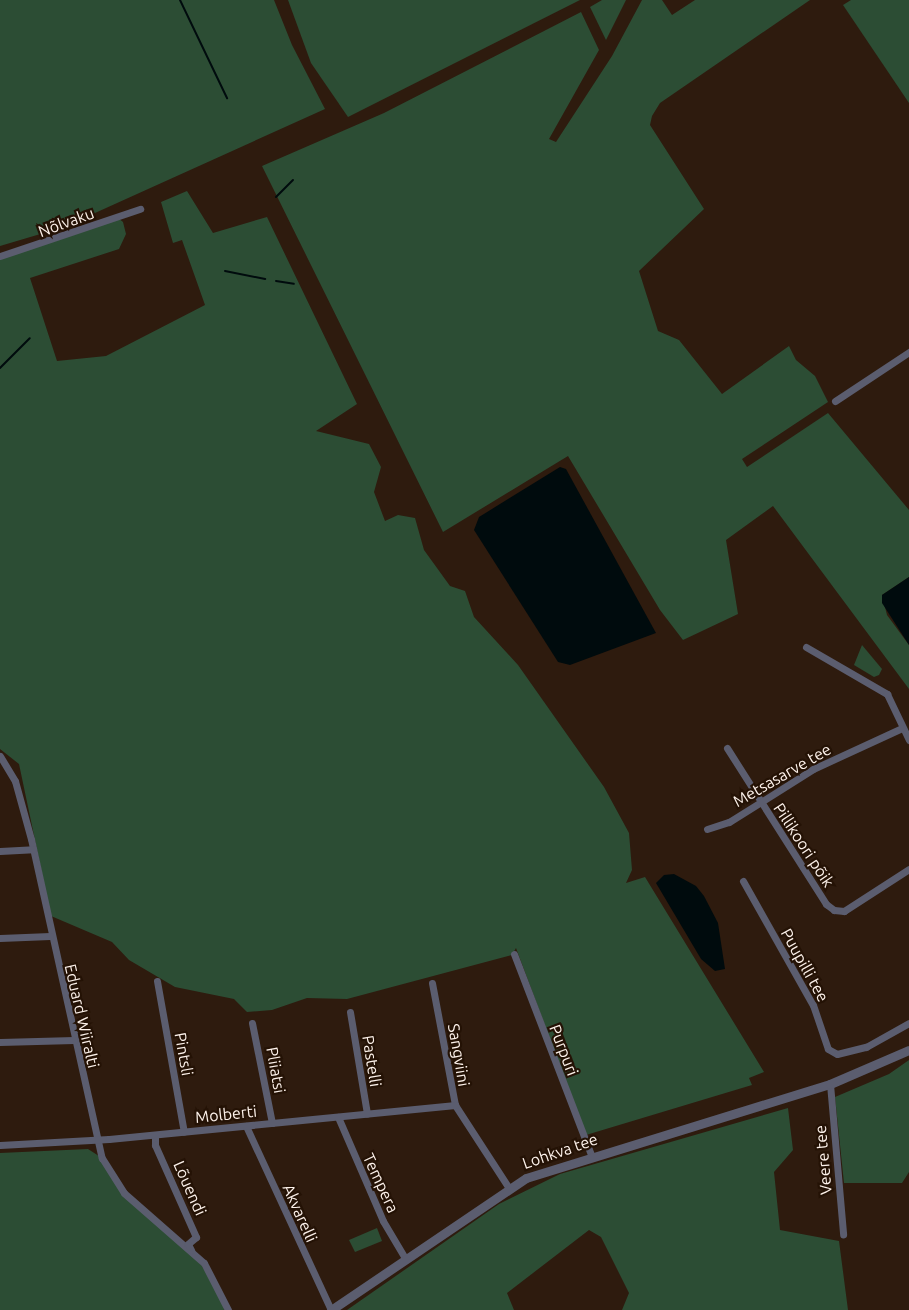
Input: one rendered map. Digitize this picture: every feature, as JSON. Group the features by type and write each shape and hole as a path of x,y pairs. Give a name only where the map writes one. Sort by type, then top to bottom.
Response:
{"street":[{"name":"Nõlvaku","path":"0,256 140,209"},
{"path":"835,401 909,352"},
{"path":"806,647 886,694 909,740"},
{"name":"Metsasarve tee","path":"707,829 729,822 813,770 902,728"},
{"name":"Pillikoori põik","path":"727,748 826,904 834,910 843,911 909,868"},
{"name":"Eduard Wiiralti","path":"0,756 19,790 102,1158 124,1193 191,1250"},
{"path":"0,851 33,849"},
{"name":"Puupilli tee","path":"743,881 813,1005 828,1049 837,1054 866,1047 909,1023"},
{"path":"0,938 51,936"},
{"name":"Purpuri","path":"514,954 591,1155"},
{"name":"Pintsli","path":"157,981 184,1132"},
{"name":"Sangviini","path":"432,983 455,1105 509,1188"},
{"name":"Pastelli","path":"350,1012 367,1114"},
{"name":"Pliiatsi","path":"252,1023 272,1123"},
{"path":"0,1042 74,1040"},
{"name":"Lohkva tee","path":"331,1310 509,1188 541,1171 830,1084 909,1050"},
{"name":"Veere tee","path":"830,1084 843,1234"},
{"name":"Molberti","path":"0,1144 154,1135 455,1105"},
{"name":"Tempera","path":"338,1117 383,1221 405,1258"},
{"name":"Akvarelli","path":"246,1126 331,1310"},
{"name":"Lõuendi","path":"154,1135 155,1145 196,1237 188,1244 191,1250"},
{"path":"191,1250 213,1276 228,1310"}],"green space":[{"path":"0,0 274,0 292,45 325,109 64,227 0,246"},
{"path":"288,0 580,0 348,117 311,63"},
{"path":"602,0 626,0 606,40 590,7"},
{"path":"642,0 662,0 672,15 695,0 810,0 660,103 652,116 650,125 704,209 639,271 658,331 679,340 722,394 789,346 796,360 815,376 828,402 742,459 747,467 828,413 909,510 909,577 882,595 887,615 909,645 909,689 773,506 726,540 738,614 683,640 660,610 568,456 443,532 262,166 384,113 581,12 599,50 549,139 556,142 612,56"},
{"path":"851,0 909,0 909,103 843,5"},
{"path":"187,191 213,233 267,217 357,404 316,431 369,444 381,467 374,492 385,521 398,515 415,518 424,550 450,586 465,591 474,617 518,665 604,787 629,833 632,870 626,883 645,877 764,1072 749,1078 752,1085 586,1135 516,948 512,955 347,999 307,998 272,1010 247,1012 234,999 175,987 129,960 112,942 51,916 19,764 0,749 0,258 118,218 123,222 126,234 119,249 30,278 57,361 106,356 205,305 182,240 173,243 161,202"},
{"path":"862,645 882,669 879,675 874,677 854,665"},
{"path":"909,1060 909,1172 902,1183 844,1183 835,1097 889,1074"},
{"path":"788,1108 793,1150 774,1172 780,1230 839,1241 848,1310 622,1310 629,1293 601,1237 589,1230 507,1293 514,1310 347,1310 499,1204 560,1174"},
{"path":"88,1149 102,1158 124,1193 191,1250 223,1297 224,1310 0,1310 0,1153"},
{"path":"377,1228 382,1241 355,1252 349,1240"}],"shaded area":[{"path":"560,467 566,469 656,633 570,665 558,662 474,530 479,517"},
{"path":"909,577 909,645 882,603 882,595"},
{"path":"674,874 696,886 704,896 718,923 725,969 715,971 701,959 656,883 664,875"}],"waterway":[{"path":"180,0 227,98"},
{"path":"276,197 293,180"},
{"path":"225,271 265,279"},
{"path":"276,281 294,284"},
{"path":"0,368 30,338"}]}
